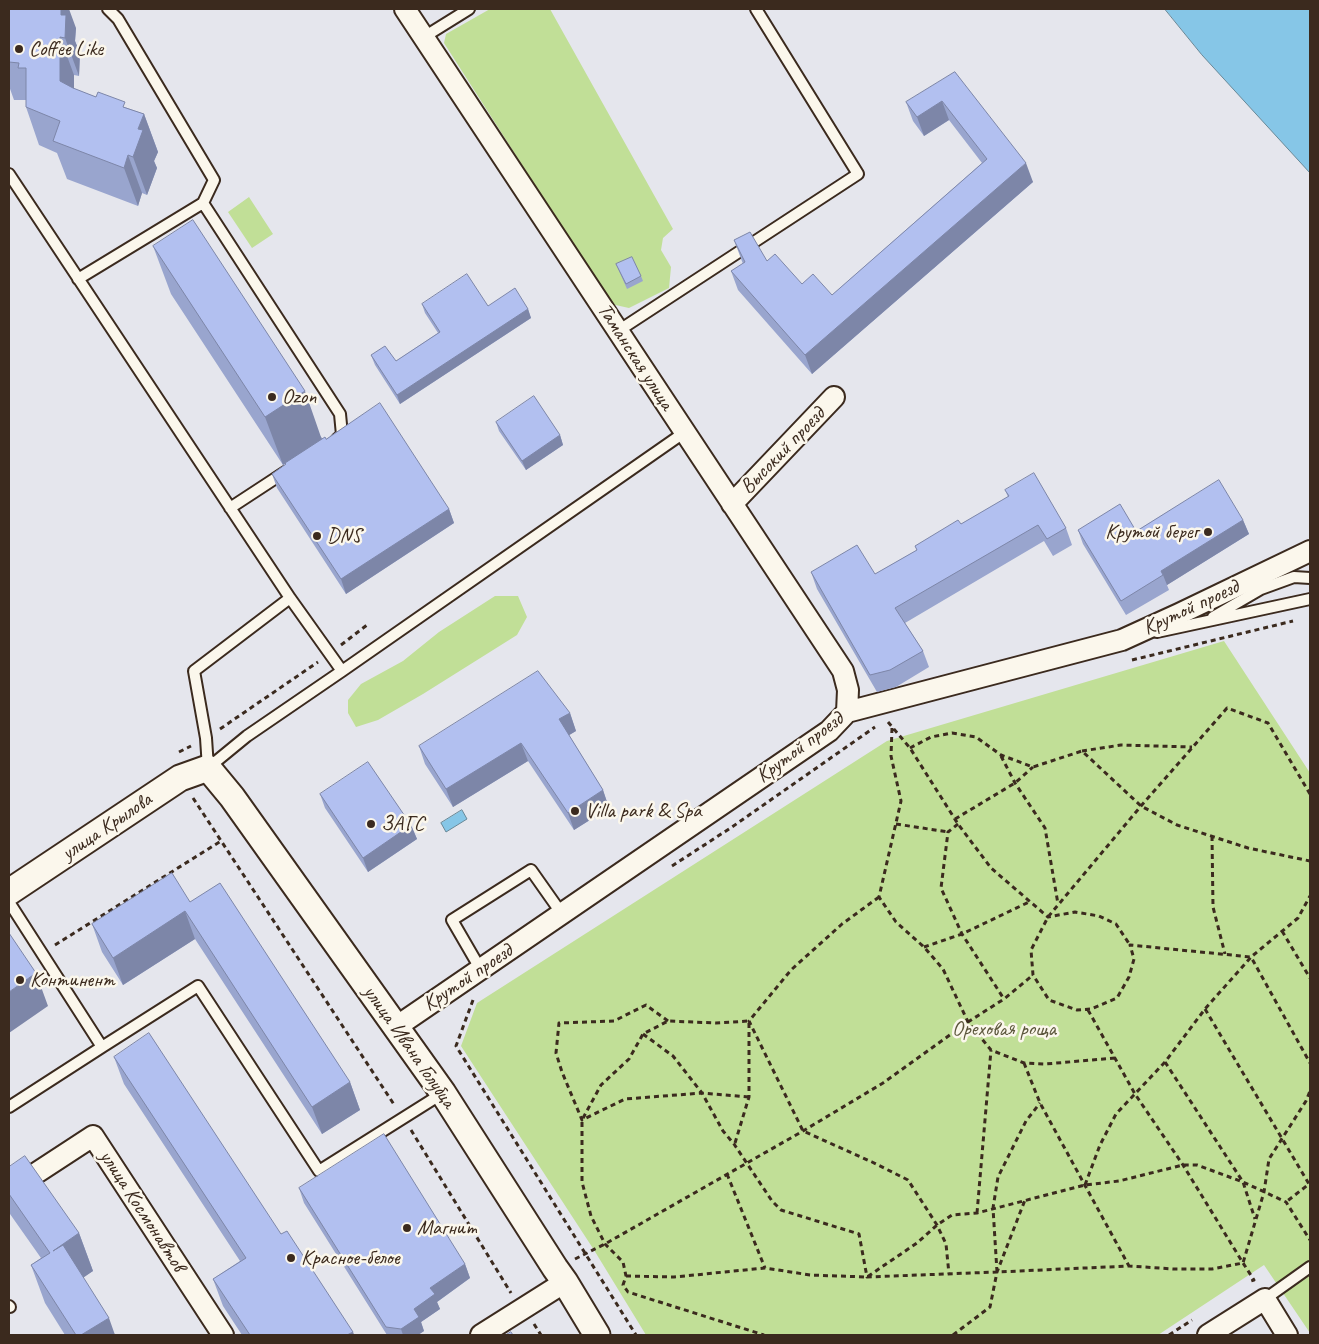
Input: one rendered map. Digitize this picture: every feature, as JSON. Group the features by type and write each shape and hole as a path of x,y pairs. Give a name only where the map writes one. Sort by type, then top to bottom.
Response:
{"street":[{"name":"Таманская улица","path":"405,9 843,671 848,690 846,712"},
{"name":"Высокий проезд","path":"732,504 834,397"},
{"name":"Крутой проезд","path":"396,1027 830,731 846,712 881,712 1122,640 1310,551"},
{"name":"улица Крылова","path":"9,892 180,778 208,768"},
{"name":"улица Ивана Голубца","path":"208,768 232,797 443,1092 597,1335"},
{"name":"улица Космонавтов","path":"14,1188 93,1136 223,1335"},
{"path":"481,1335 560,1275"},
{"path":"1208,1335 1265,1299 1287,1335"}],"lane":[{"path":"78,279 203,203 214,180 118,19 108,9"},
{"path":"424,37 469,9"},
{"path":"618,331 858,174 756,9"},
{"path":"9,174 290,598 342,671"},
{"path":"203,203 340,414 342,435 326,446"},
{"path":"208,768 246,736 684,432"},
{"path":"230,508 294,466"},
{"path":"1205,622 1261,589 1294,577 1310,578"},
{"path":"208,768 206,738 194,671 290,598"},
{"path":"1122,640 1310,599"},
{"path":"481,970 452,920 532,870 562,914"},
{"path":"9,902 102,1047"},
{"path":"9,1107 198,986 319,1171 443,1092"},
{"path":"1265,1299 1310,1268"}],"path":[{"path":"1127,661 1301,619"},
{"path":"175,754 206,738 305,673 367,625"},
{"path":"881,712 910,748 958,824 991,868 1048,917 1075,912 1098,916 1116,924 1130,945 1134,959 1129,977 1117,998 1088,1010 1077,1010 1049,1000 1032,975 1031,950 1048,917 1058,904 1227,708 1268,722 1310,794"},
{"path":"881,712 896,718"},
{"path":"666,870 732,827 881,712"},
{"path":"734,1144 749,1097 749,1021 791,970 842,924 879,897 901,801 891,756 892,728"},
{"path":"910,748 931,737 952,733 976,737 1001,755 1033,768"},
{"path":"955,819 1015,783 1033,768 1082,751 1121,745 1193,747"},
{"path":"1082,751 1142,806 1177,825 1248,848 1310,861"},
{"path":"1001,755 1015,783 1045,828 1058,904"},
{"path":"186,803 194,798 403,1118 511,1293"},
{"path":"896,824 948,832"},
{"path":"958,824 948,832 941,888 962,934 1004,999"},
{"path":"1212,836 1213,907 1225,954"},
{"path":"42,953 221,842"},
{"path":"1085,1185 1100,1144 1116,1114 1165,1062 1205,1009 1251,957 1298,918 1310,896"},
{"path":"879,897 896,922 924,947 943,969 968,1022 991,1050 1024,1063 1044,1064 1116,1058"},
{"path":"924,947 962,934 1029,902"},
{"path":"1282,931 1310,978"},
{"path":"1130,945 1251,957"},
{"path":"1251,957 1310,1063"},
{"path":"560,1275 585,1254 803,1131 883,1083 968,1022 1004,999 1032,975"},
{"path":"474,994 456,1046 636,1335"},
{"path":"668,1021 646,1005 614,1021 559,1023 556,1053 582,1120 582,1182 591,1216 604,1244 623,1262 626,1276 622,1285 628,1292 764,1335"},
{"path":"1205,1009 1309,1184 1286,1202"},
{"path":"1088,1010 1135,1094 1183,1165 1254,1280 1246,1285"},
{"path":"582,1120 601,1085 629,1059 643,1034 668,1021 716,1023 749,1021"},
{"path":"749,1021 803,1131 908,1180 937,1225 946,1244 949,1274"},
{"path":"643,1034 673,1056 702,1093 723,1131 734,1144 772,1201 781,1210 859,1234 867,1277"},
{"path":"977,1212 991,1050"},
{"path":"1165,1062 1243,1182 1255,1220"},
{"path":"1024,1063 1040,1104 1129,1266"},
{"path":"1243,1263 1264,1192 1269,1159 1306,1101 1310,1091"},
{"path":"582,1120 625,1099 702,1093 749,1097"},
{"path":"998,1272 993,1208 998,1178 1026,1121 1040,1104"},
{"path":"867,1277 917,1243 937,1225 952,1215 977,1212 1085,1185 1118,1181 1183,1165 1197,1165 1243,1182 1286,1202 1310,1240"},
{"path":"727,1174 765,1268"},
{"path":"953,1335 990,1307 998,1272 1025,1200"},
{"path":"626,1276 674,1277 765,1268 810,1275 867,1277 1129,1266 1193,1269 1243,1263"},
{"path":"1169,1335 1197,1317"}],"green space":[{"path":"490,9 550,9 673,229 663,238 661,250 671,267 669,288 629,308 611,304 444,43 446,34"},
{"path":"249,197 273,234 252,248 228,212"},
{"path":"495,596 518,596 527,617 517,635 378,720 356,727 348,713 348,700 361,684 403,661 439,632"},
{"name":"Ореховая роща","path":"1224,641 1310,773 1310,1333 1264,1265 1158,1335 646,1335 594,1250 461,1046 477,1003 887,741"}],"water":[{"path":"1165,9 1310,9 1310,173 1202,55"},
{"path":"462,810 467,819 446,832 441,823"}],"building":[{"path":"9,9 61,9 61,15 66,15 65,38 60,37 60,81 96,97 98,92 125,102 123,107 144,114 138,129 143,130 133,157 128,155 124,168 53,141 60,121 26,107 26,68 18,68 19,63 9,62"},
{"path":"955,72 1026,163 805,355 731,271 745,262 734,240 750,232 767,261 775,254 802,284 813,274 832,295 987,159 942,101 917,117 906,102"},
{"path":"193,220 305,391 265,417 153,246"},
{"path":"632,257 641,276 626,284 616,264"},
{"path":"467,274 488,306 515,288 528,309 397,395 371,355 385,346 396,361 440,332 422,304"},
{"path":"534,396 560,435 522,461 496,422"},
{"path":"380,403 449,509 341,579 272,474 285,463 325,437 326,439"},
{"path":"1034,473 1066,528 1047,539 1038,525 895,608 923,651 890,670 870,675 811,572 857,545 875,574 917,550 915,546 958,520 961,524 1009,496 1005,490"},
{"path":"1219,480 1243,520 1161,571 1163,575 1121,601 1078,530 1120,504 1136,531"},
{"path":"538,671 570,713 559,719 603,790 568,813 521,743 446,789 419,746"},
{"name":"ЗАГС","path":"368,762 411,825 363,858 320,794"},
{"path":"172,873 190,902 220,883 350,1082 312,1107 185,911 113,958 92,924"},
{"path":"9,933 36,973 9,992"},
{"path":"149,1033 281,1234 287,1231 353,1332 347,1335 250,1335 213,1279 246,1258 114,1057"},
{"path":"384,1134 465,1264 430,1288 435,1294 414,1309 419,1317 401,1329 386,1327 299,1188"},
{"path":"25,1156 79,1233 53,1251 63,1245 109,1318 81,1335 76,1335 31,1265 50,1253 9,1194 9,1167"}],"place":[{"name":"Coffee Like","path":"19,49"},
{"name":"Ozon","path":"272,397"},
{"name":"Крутой берег","path":"1208,532"},
{"name":"DNS","path":"317,536"},
{"name":"Villa park & Spa","path":"575,811"},
{"name":"ЗАГС","path":"371,824"},
{"name":"Континент","path":"20,980"},
{"name":"Магнит","path":"407,1228"},
{"name":"Красное-белое","path":"291,1258"}]}
